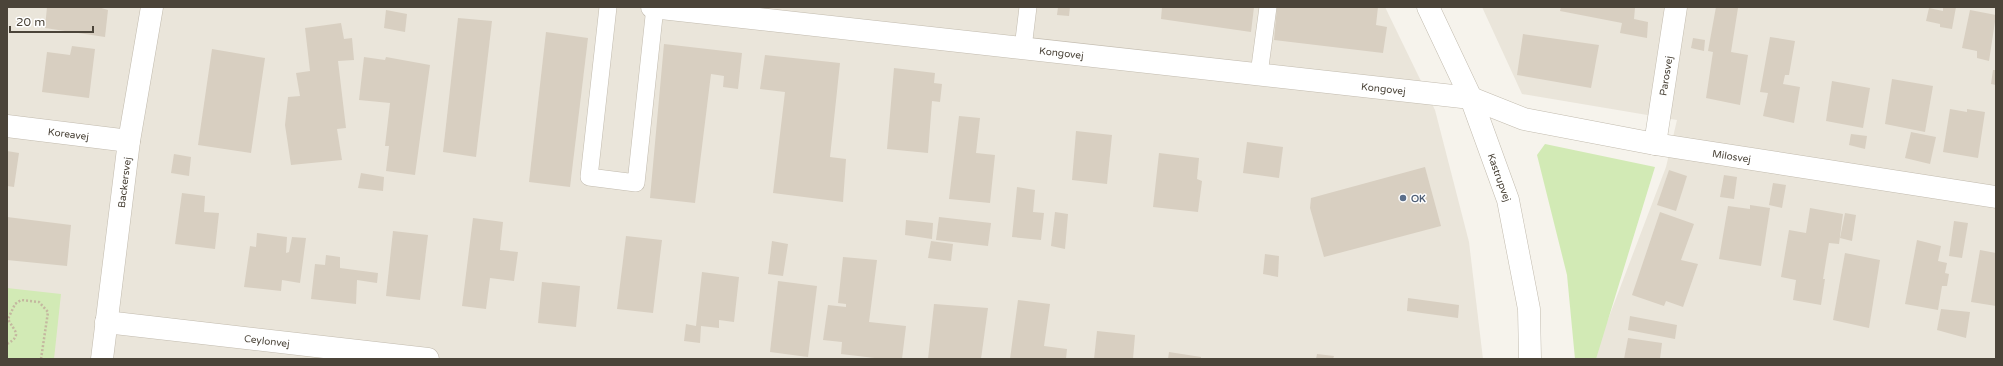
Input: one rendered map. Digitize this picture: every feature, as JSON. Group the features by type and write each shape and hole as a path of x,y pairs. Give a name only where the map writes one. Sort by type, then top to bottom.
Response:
{"street":[{"name":"Backersvej","path":"102,359 129,141 152,7"},
{"name":"Kongovej","path":"654,7 1471,98"},
{"name":"Kastrupvej","path":"1428,7 1471,98 1508,200 1529,309 1530,359"},
{"name":"Parosvej","path":"1655,144 1676,7"},
{"name":"Milosvej","path":"1471,98 1524,120 1655,144 1996,197"},
{"name":"Koreavej","path":"7,126 129,141"},
{"name":"Ceylonvej","path":"106,322 428,359"}],"lane":[{"path":"608,7 589,177 636,183 654,7"},
{"path":"1023,48 1028,7"},
{"path":"1259,74 1268,7"}],"path":[{"path":"7,344 17,336 16,331 8,319 16,304 21,300 39,302 48,312 41,359"}],"shaded area":[{"path":"7,7 1385,7 1435,110 1469,242 1483,359 7,359"},
{"path":"1482,7 1996,7 1996,359 1593,359 1666,167 1677,120 1522,94"}],"green space":[{"path":"1545,144 1655,167 1596,359 1575,359 1567,275 1537,155"},
{"path":"7,288 61,294 54,359 7,359"}],"building":[{"path":"47,7 98,7 108,10 105,37 45,28"},
{"path":"1058,7 1070,7 1069,16 1057,15"},
{"path":"1162,7 1254,7 1251,32 1161,19"},
{"path":"1277,7 1378,7 1376,25 1387,27 1383,53 1274,40"},
{"path":"1561,7 1635,8 1634,19 1648,22 1647,38 1620,33 1622,23 1560,11"},
{"path":"1716,7 1738,8 1731,52 1748,55 1740,105 1706,98 1713,52 1708,51"},
{"path":"1943,7 1956,7 1952,29 1940,27 1940,24 1926,21 1929,8 1943,11"},
{"path":"386,10 407,14 405,32 384,28"},
{"path":"1970,10 1996,15 1989,61 1977,58 1977,51 1962,48"},
{"path":"458,18 492,21 476,157 443,152"},
{"path":"341,23 344,39 352,38 354,60 338,61 346,128 337,129 342,160 291,165 285,125 288,97 300,96 296,73 310,71 305,28"},
{"path":"546,32 588,38 570,187 529,182"},
{"path":"1523,34 1599,45 1591,88 1517,75"},
{"path":"1770,37 1795,41 1789,75 1785,75 1783,84 1800,87 1794,123 1763,116 1768,93 1760,92"},
{"path":"1693,38 1705,40 1704,51 1691,48"},
{"path":"664,44 742,53 738,89 723,87 724,76 711,74 695,203 650,198"},
{"path":"72,46 95,49 89,98 42,92 47,52 70,55"},
{"path":"212,49 265,58 251,153 198,145"},
{"path":"765,55 840,63 830,157 846,159 843,202 773,193 785,92 760,89"},
{"path":"364,57 385,60 386,57 430,65 415,175 386,171 389,146 385,146 390,103 359,100"},
{"path":"894,68 935,73 934,83 942,84 940,102 932,101 928,153 887,149"},
{"path":"1993,70 1996,70 1996,85 1991,84"},
{"path":"1892,79 1933,86 1925,132 1885,124"},
{"path":"1832,81 1870,88 1863,128 1826,121"},
{"path":"1950,109 1967,112 1967,109 1985,112 1978,158 1943,152"},
{"path":"959,116 980,118 976,153 995,155 990,203 949,199"},
{"path":"1076,131 1112,135 1107,184 1072,180"},
{"path":"1911,132 1936,137 1930,164 1905,158"},
{"path":"1851,134 1867,136 1865,149 1849,145"},
{"path":"1247,142 1283,147 1279,178 1243,173"},
{"path":"7,151 19,153 14,187 7,186"},
{"path":"1159,153 1199,158 1197,179 1202,181 1198,212 1153,207"},
{"path":"174,154 191,157 189,176 171,173"},
{"path":"1425,167 1441,226 1324,257 1310,208 1311,198"},
{"path":"1669,170 1687,176 1676,211 1657,205"},
{"path":"361,173 384,177 383,191 358,188"},
{"path":"1724,175 1737,177 1734,199 1720,197"},
{"path":"1773,183 1786,185 1782,208 1769,205"},
{"path":"1017,187 1035,190 1033,212 1044,213 1041,240 1012,237"},
{"path":"182,193 205,196 204,212 219,213 215,249 175,244"},
{"path":"1750,205 1770,208 1761,266 1719,259 1728,206 1750,209"},
{"path":"1810,208 1843,214 1839,244 1829,243 1823,279 1825,279 1821,305 1793,300 1796,280 1781,277 1789,230 1806,233"},
{"path":"1055,212 1068,214 1065,249 1051,246"},
{"path":"1660,212 1694,224 1681,260 1698,264 1683,307 1666,301 1664,306 1632,295"},
{"path":"1845,213 1856,215 1852,241 1840,238"},
{"path":"7,217 71,225 67,266 7,260"},
{"path":"939,217 991,223 988,246 936,240"},
{"path":"473,218 503,222 500,250 518,252 514,281 490,278 486,309 462,306"},
{"path":"906,220 933,223 932,239 905,235"},
{"path":"1954,221 1968,223 1962,258 1949,256"},
{"path":"393,231 428,235 420,300 386,296"},
{"path":"257,233 287,237 286,253 289,252 292,237 306,238 300,283 282,280 281,291 244,287 250,246 256,247"},
{"path":"626,236 662,240 653,313 617,309"},
{"path":"1917,240 1941,246 1938,261 1947,263 1945,273 1949,274 1947,286 1942,286 1938,310 1905,304"},
{"path":"772,241 788,244 783,276 768,274"},
{"path":"931,241 953,244 951,261 928,258"},
{"path":"1980,250 1996,253 1996,306 1971,302"},
{"path":"1845,253 1880,260 1869,328 1833,320"},
{"path":"1265,254 1279,256 1278,277 1263,274"},
{"path":"326,255 340,257 340,268 378,273 377,283 357,280 356,304 311,299 315,264 325,265"},
{"path":"843,257 877,260 869,322 906,326 902,359 883,359 841,354 842,342 823,340 828,305 846,307 846,304 838,303"},
{"path":"702,272 739,277 734,322 719,320 719,328 701,326 700,343 684,341 686,324 696,326"},
{"path":"778,281 817,286 808,357 770,352"},
{"path":"542,282 580,286 576,327 538,323"},
{"path":"1408,298 1459,305 1458,318 1407,311"},
{"path":"1018,300 1050,304 1044,346 1067,349 1066,359 1010,359"},
{"path":"934,304 988,308 981,359 928,359"},
{"path":"1941,309 1970,312 1966,338 1937,330"},
{"path":"1630,316 1677,325 1675,339 1628,330"},
{"path":"1097,331 1135,335 1133,359 1094,359"},
{"path":"1628,338 1662,343 1660,359 1624,359"},
{"path":"1169,352 1201,357 1201,359 1168,359"},
{"path":"1317,354 1334,356 1333,359 1316,359"}],"place":[{"name":"OK","path":"1403,198"}]}
